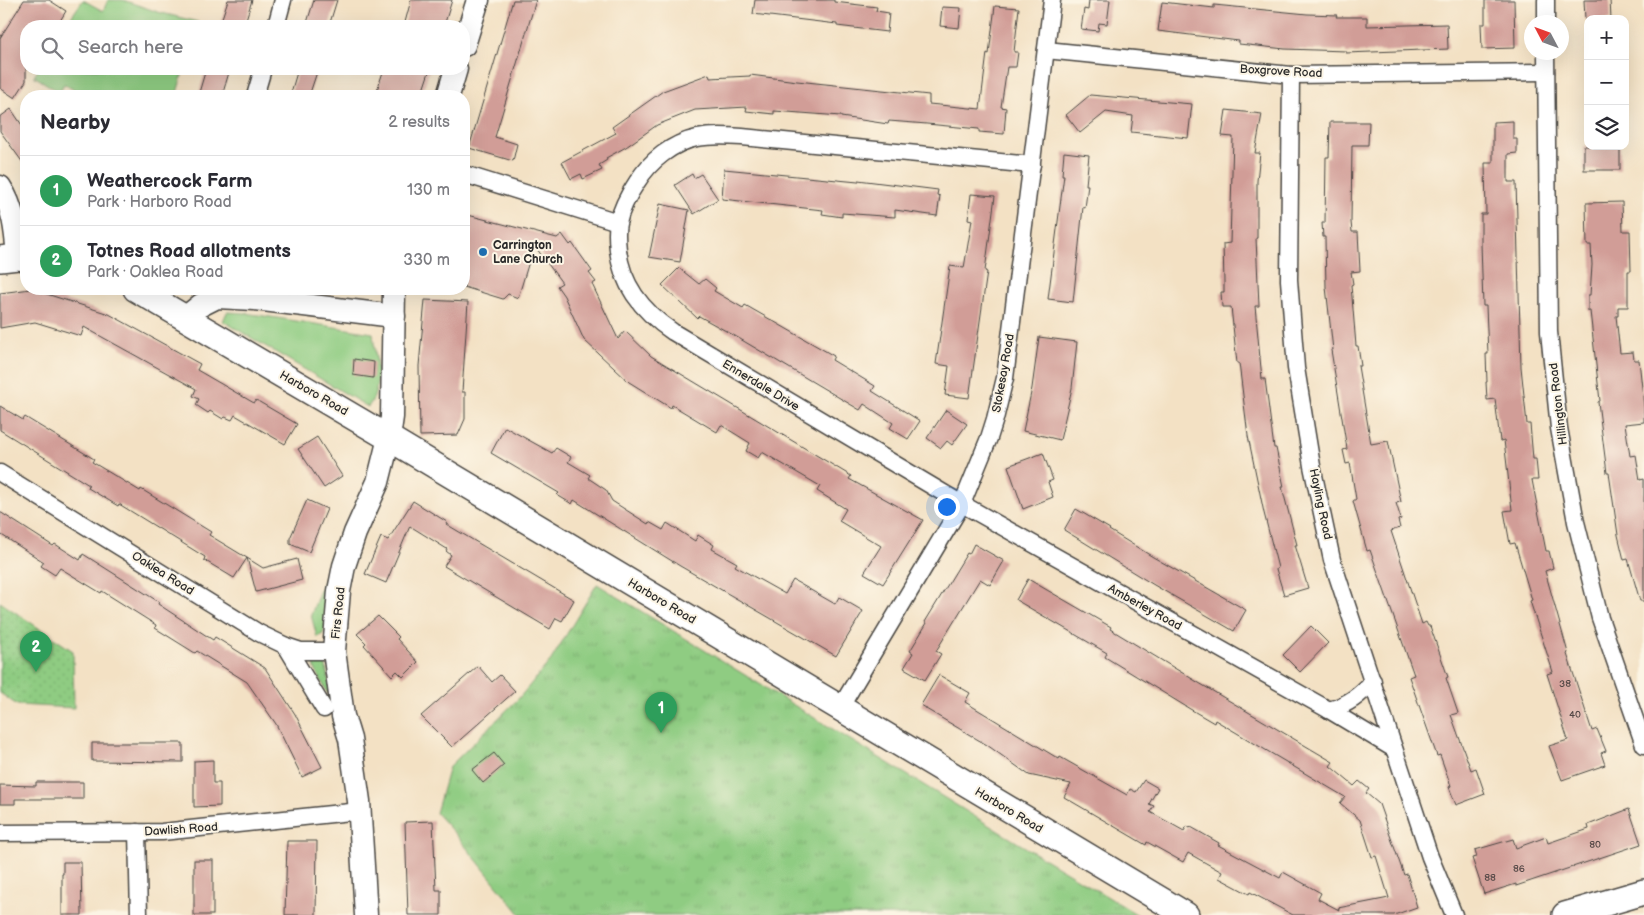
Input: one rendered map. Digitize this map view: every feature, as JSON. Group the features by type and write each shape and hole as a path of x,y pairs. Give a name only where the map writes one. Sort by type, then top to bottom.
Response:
{"main road":[{"name":"Harboro Road","path":"146,295 389,438 1186,915"},
{"path":"1565,915 1644,892"}],"street":[{"path":"278,20 284,0"},
{"path":"470,26 478,0"},
{"name":"Stokesay Road","path":"840,708 962,504 989,438 1005,378 1052,0"},
{"path":"1546,0 1546,15"},
{"name":"Boxgrove Road","path":"1046,50 1291,75 1546,72"},
{"name":"Hillington Road","path":"1546,60 1549,332 1559,428 1576,522 1600,618 1644,745"},
{"path":"257,90 261,75"},
{"path":"450,90 454,75"},
{"name":"Hayling Road","path":"1291,75 1289,280 1296,368 1312,466 1332,560 1430,857 1454,915"},
{"name":"Ennerdale Drive","path":"962,504 659,322 647,312 634,296 627,282 619,254 618,222 632,188 643,172 658,157 676,146 695,138 717,136 742,137 1032,165"},
{"path":"470,176 618,222"},
{"path":"0,186 13,217 15,258"},
{"name":"Firs Road","path":"366,915 360,811 350,739 343,716 334,651 339,591 344,566 355,533 378,482 389,438 392,417 394,295"},
{"path":"185,318 201,305 217,297 255,299 394,316"},
{"name":"Oaklea Road","path":"0,473 259,633 301,651 334,651"},
{"name":"Amberley Road","path":"962,504 1329,710 1394,749"},
{"path":"286,646 324,709"},
{"path":"1329,710 1342,707 1373,681"},
{"name":"Dawlish Road","path":"0,832 162,832 360,811"},
{"path":"137,832 139,915"}],"green space":[{"path":"83,0 103,11 108,0 123,0 190,20 69,20"},
{"path":"182,75 178,90 74,90 64,84 60,90 56,90 34,76"},
{"path":"227,312 245,313 373,333 377,382 376,391 368,407 223,321"},
{"path":"325,576 331,577 325,628 323,634 317,637 311,615"},
{"path":"597,584 1138,915 521,915 436,813 449,767 519,698 551,660"},
{"path":"0,602 73,651 74,708 17,705 0,693"},
{"path":"319,655 325,661 330,688 328,694 315,669 314,659"}],"building":[{"path":"24,0 49,0 66,11 61,20 20,20 20,75 26,75 26,81 15,98 0,88 0,38"},
{"path":"228,0 252,0 246,20 221,20"},
{"path":"314,0 337,0 331,20 308,20"},
{"path":"411,0 452,0 446,20 406,20"},
{"path":"513,0 536,0 495,137 517,144 513,161 470,148"},
{"path":"755,0 834,0 834,2 877,7 876,11 889,13 887,32 753,14"},
{"path":"1089,0 1110,0 1107,24 1099,23 1098,31 1081,29 1084,9 1088,10"},
{"path":"1485,0 1514,0 1515,48 1482,49 1481,24 1485,24"},
{"path":"1584,0 1610,0 1611,15 1585,15"},
{"path":"1162,2 1214,8 1214,5 1337,15 1336,17 1367,17 1367,26 1447,24 1448,49 1346,53 1346,51 1285,49 1239,44 1239,41 1158,31"},
{"path":"995,6 1019,8 1014,52 1018,52 1016,67 1007,67 1001,107 1006,108 1004,134 979,132 979,129 927,124 889,121 888,124 841,116 774,111 774,114 746,111 747,107 695,110 657,125 626,147 606,158 607,160 599,165 602,170 583,179 581,174 571,179 562,162 616,133 612,127 663,91 709,74 710,78 750,75 929,95 929,104 980,109"},
{"path":"942,7 961,8 959,28 940,26"},
{"path":"204,75 228,75 224,90 200,90"},
{"path":"296,75 316,75 311,90 292,90"},
{"path":"382,75 428,75 423,90 377,90"},
{"path":"1090,95 1192,104 1188,138 1131,132 1133,116 1106,112 1080,133 1066,115"},
{"path":"11,109 20,122 20,159 0,131 0,117"},
{"path":"1226,110 1262,114 1255,153 1260,153 1257,181 1256,238 1259,306 1255,306 1262,379 1265,379 1274,448 1276,448 1284,487 1282,487 1297,545 1295,545 1308,588 1284,595 1276,569 1278,568 1248,436 1231,307 1222,307 1221,292 1224,292 1223,244 1230,243 1233,137 1222,136"},
{"path":"1513,121 1513,139 1517,139 1517,153 1508,154 1508,182 1516,182 1521,367 1527,424 1530,424 1533,459 1536,459 1538,480 1532,480 1546,551 1549,551 1553,568 1545,571 1567,654 1592,731 1597,729 1606,751 1601,753 1605,765 1562,780 1549,746 1568,740 1547,674 1553,672 1530,601 1532,600 1515,543 1510,544 1504,511 1512,510 1504,440 1500,441 1495,399 1487,400 1486,354 1488,354 1486,306 1483,306 1481,243 1481,214 1486,214 1485,163 1493,163 1493,122"},
{"path":"1330,122 1369,122 1368,145 1352,145 1351,222 1352,232 1358,232 1360,271 1351,272 1353,284 1351,285 1356,346 1358,346 1361,366 1358,366 1371,444 1388,441 1401,502 1396,503 1401,519 1398,520 1400,528 1391,531 1422,624 1426,622 1430,626 1448,677 1446,678 1458,713 1451,715 1471,770 1476,768 1485,794 1456,805 1440,755 1437,756 1409,677 1414,675 1370,550 1367,551 1353,501 1356,499 1350,463 1346,464 1343,450 1347,449 1331,350 1333,350 1326,287 1325,237 1323,237 1322,223 1325,223 1326,157 1329,157"},
{"path":"1584,150 1620,150 1620,170 1584,170"},
{"path":"1064,152 1089,155 1086,185 1088,185 1085,208 1083,207 1073,302 1048,299 1064,175 1062,175"},
{"path":"724,169 858,182 858,180 938,190 937,195 940,196 937,216 895,210 895,217 842,213 842,217 822,214 823,210 722,199"},
{"path":"692,174 694,178 701,174 718,199 694,214 675,185"},
{"path":"971,194 995,196 985,271 987,272 969,398 945,395 949,366 936,364 950,266 964,268 972,220 968,219"},
{"path":"1622,202 1623,231 1630,231 1631,271 1628,271 1628,307 1618,307 1618,316 1616,316 1620,353 1633,352 1634,360 1639,360 1644,407 1644,422 1625,424 1630,456 1636,455 1640,480 1644,479 1644,601 1640,601 1628,559 1624,560 1618,535 1609,473 1607,473 1598,402 1600,401 1590,311 1588,311 1592,265 1591,245 1587,245 1586,203"},
{"path":"660,204 689,210 680,262 649,257"},
{"path":"470,216 557,238 562,234 570,245 572,243 592,271 589,273 596,282 592,284 618,339 625,331 651,356 851,476 849,479 923,520 883,584 864,573 881,546 839,521 846,509 817,491 820,486 762,452 758,458 746,451 750,443 721,425 717,432 672,405 671,408 629,382 584,340 564,296 557,286 562,283 534,245 518,298 508,294 503,299 470,289"},
{"path":"679,268 699,284 705,279 716,288 714,291 743,308 745,305 834,356 832,360 875,386 872,391 920,421 908,439 890,428 893,423 864,404 860,410 735,336 699,316 697,318 662,285"},
{"path":"20,290 20,295 50,295 109,314 200,364 197,370 254,403 256,400 297,424 285,444 235,415 232,420 225,417 223,419 210,411 208,413 196,405 199,399 193,396 196,389 84,327 81,336 35,322 0,328 0,293"},
{"path":"425,300 468,302 462,392 465,392 465,419 458,435 420,436 419,366"},
{"path":"1039,337 1077,342 1072,388 1060,440 1023,431 1032,388"},
{"path":"354,359 374,362 373,378 353,375"},
{"path":"0,406 23,420 25,417 94,459 92,462 140,491 141,489 211,532 209,535 247,558 234,578 204,560 205,557 119,504 118,506 88,488 89,485 0,430"},
{"path":"946,410 967,424 952,445 947,441 941,448 927,438"},
{"path":"505,427 552,453 556,448 571,457 568,462 590,475 588,478 606,490 612,501 648,524 649,522 663,530 667,523 695,541 698,535 714,545 712,549 737,563 735,566 785,594 793,580 835,604 839,597 863,611 836,656 680,566 574,500 572,504 557,495 559,493 491,453"},
{"path":"317,437 342,476 324,488 298,449"},
{"path":"1043,453 1053,480 1048,482 1053,497 1023,509 1008,466"},
{"path":"307,500 327,509 309,552 290,544 290,538"},
{"path":"413,501 447,522 446,524 574,600 562,621 556,618 550,629 444,566 451,555 446,551 447,549 410,526 386,583 365,574 381,537 388,540"},
{"path":"1076,509 1153,557 1246,610 1234,631 1064,530"},
{"path":"0,512 53,546 55,544 80,560 83,554 159,602 158,604 213,640 215,637 265,668 295,714 322,767 302,777 276,724 247,682 155,628 156,625 102,591 101,593 60,568 55,575 41,566 44,562 0,534"},
{"path":"974,544 1004,561 990,585 980,579 936,651 941,654 925,680 904,668 913,653 910,651 927,623 925,622"},
{"path":"247,558 263,568 297,559 302,580 256,592"},
{"path":"1028,579 1111,627 1110,629 1333,762 1330,766 1354,786 1359,781 1369,789 1366,793 1379,804 1404,875 1407,874 1417,907 1394,915 1293,915 1219,878 1222,872 1188,853 1183,862 1147,842 1146,845 1064,797 1071,784 1029,775 987,745 921,705 939,675 970,693 965,702 1059,759 1060,757 1127,795 1130,789 1136,792 1144,780 1158,788 1149,804 1154,806 1150,812 1184,831 1187,826 1191,827 1219,843 1218,845 1280,878 1283,872 1321,893 1318,899 1339,910 1338,908 1389,898 1376,856 1372,857 1360,820 1340,803 1345,797 1215,720 1214,723 1190,709 1105,657 1107,653 1016,600"},
{"path":"378,616 399,637 397,639 418,662 403,677 397,671 392,676 364,645 366,643 357,634"},
{"path":"1311,626 1328,643 1300,672 1283,655"},
{"path":"478,666 492,682 500,675 515,691 452,747 421,716"},
{"path":"92,743 183,743 183,762 92,761"},
{"path":"494,753 504,765 483,783 472,770"},
{"path":"213,760 213,783 220,783 220,806 194,807 194,761"},
{"path":"36,782 83,782 83,799 15,799 15,804 0,804 0,785 36,786"},
{"path":"1629,809 1641,844 1516,886 1516,884 1484,894 1472,858 1477,857 1475,850 1513,839 1516,848 1546,837 1548,843 1589,829 1588,825"},
{"path":"433,821 436,890 441,890 441,915 408,915 405,822"},
{"path":"287,841 317,841 316,915 285,915"},
{"path":"194,860 213,860 213,915 194,915"},
{"path":"63,862 81,862 82,915 62,915"}],"place":[{"name":"Carrington Lane Church","path":"483,252"},
{"name":"Totnes Road allotments","path":"36,672"},
{"name":"Weathercock Farm","path":"661,733"}]}
